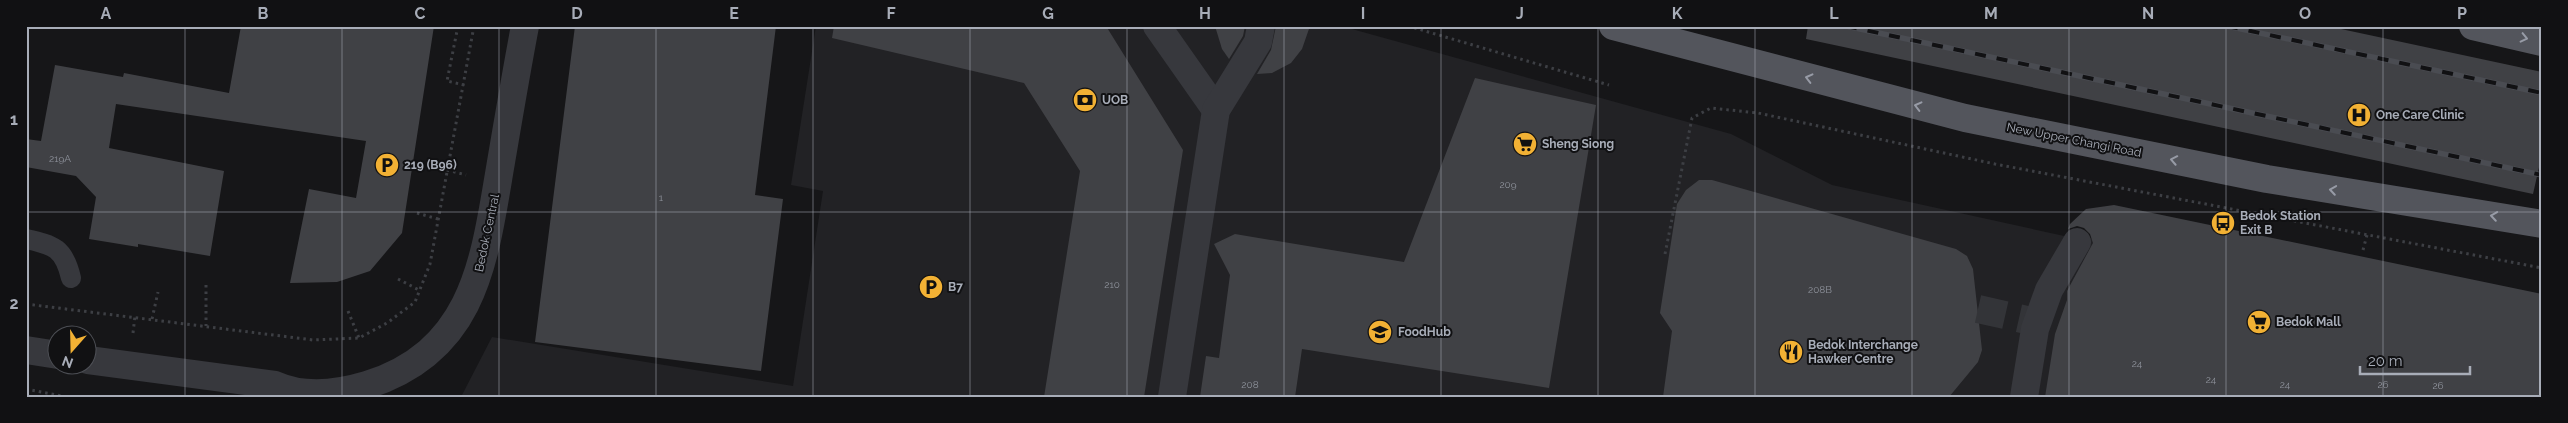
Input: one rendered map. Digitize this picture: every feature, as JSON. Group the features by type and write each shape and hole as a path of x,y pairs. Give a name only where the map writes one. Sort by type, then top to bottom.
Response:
{"main road":[{"name":"New Upper Changi Road","path":"1613,26 1670,35 1966,118 2267,179 2542,224"},
{"path":"2473,26 2542,42"}],"street":[{"name":"Bedok Central","path":"275,385 291,380 320,382 347,378 385,366 408,352 428,335 453,304 468,266 478,215 496,114 505,26"},
{"name":"Bedok Central","path":"98,361 275,385 291,392 305,394 334,392 376,382 414,362 436,343 461,314 476,284 485,256 524,26"},
{"path":"1158,26 1216,110"},
{"path":"1172,397 1216,110 1258,42 1261,26"},
{"path":"2024,397 2035,329 2050,290 2077,242"},
{"path":"26,350 48,353"}],"lane":[{"path":"26,239 52,244 68,262 71,278"}],"path":[{"path":"458,26 448,82 464,85"},
{"path":"26,304 313,340 359,338 387,323 415,302 430,264 474,26"},
{"path":"1408,26 1609,85"},
{"path":"1665,254 1692,118 1711,108 1758,112 1995,164 2542,268"},
{"path":"428,165 448,170"},
{"path":"417,213 438,219"},
{"path":"2363,250 2367,235"},
{"path":"398,279 420,290"},
{"path":"206,285 206,327"},
{"path":"152,319 158,292"},
{"path":"348,311 359,338"},
{"path":"26,389 67,397"}],"shaded area":[{"path":"816,26 1341,26 1731,134 1832,185 2078,239 2080,234 2135,256 2542,397 461,397 492,337 793,386 823,191 791,185"}],"building":[{"path":"241,26 434,26 402,233 370,271 337,282 290,283 309,189 356,198 366,141 116,104 109,148 224,171 210,256 138,244 138,247 89,239 96,197 76,176 26,167 26,139 41,141 55,65 123,77 124,73 229,93"},
{"path":"575,26 776,26 755,195 783,199 761,371 535,342"},
{"path":"834,26 1106,26 1183,150 1144,397 1044,397 1080,171 1024,83 832,38"},
{"path":"1215,26 1245,26 1243,36 1229,59 1222,49"},
{"path":"1276,26 1310,26 1302,49 1291,63 1272,73 1257,74 1271,50"},
{"path":"1808,26 2327,26 2542,72 2542,154 2533,194 1806,39"},
{"path":"1475,78 1596,105 1549,388 1302,349 1295,397 1200,397 1206,356 1219,358 1230,275 1214,244 1235,234 1404,262"},
{"path":"1699,180 1712,180 1956,249 1967,256 1973,269 1982,350 1978,362 1949,397 1663,397 1672,331 1660,313 1677,204 1686,190"},
{"name":"Bedok Mall","path":"2114,205 2542,294 2542,397 2045,397 2055,334 2067,300 2067,291 2093,243 2090,234 2084,228 2077,226 2068,229 2070,224 2086,209"}],"tunnel":[{"path":"1978,309 2058,327"}],"railway":[{"path":"1846,26 2542,175"},
{"path":"2227,26 2542,93"}],"place":[{"name":"UOB","path":"1085,100"},
{"name":"One Care Clinic","path":"2359,115"},
{"name":"Sheng Siong","path":"1525,144"},
{"name":"219 (B96)","path":"387,165"},
{"name":"Bedok Station Exit B","path":"2223,223"},
{"name":"B7","path":"931,287"},
{"name":"Bedok Mall","path":"2259,322"},
{"name":"FoodHub","path":"1380,332"},
{"name":"Bedok Interchange Hawker Centre","path":"1791,352"}]}
